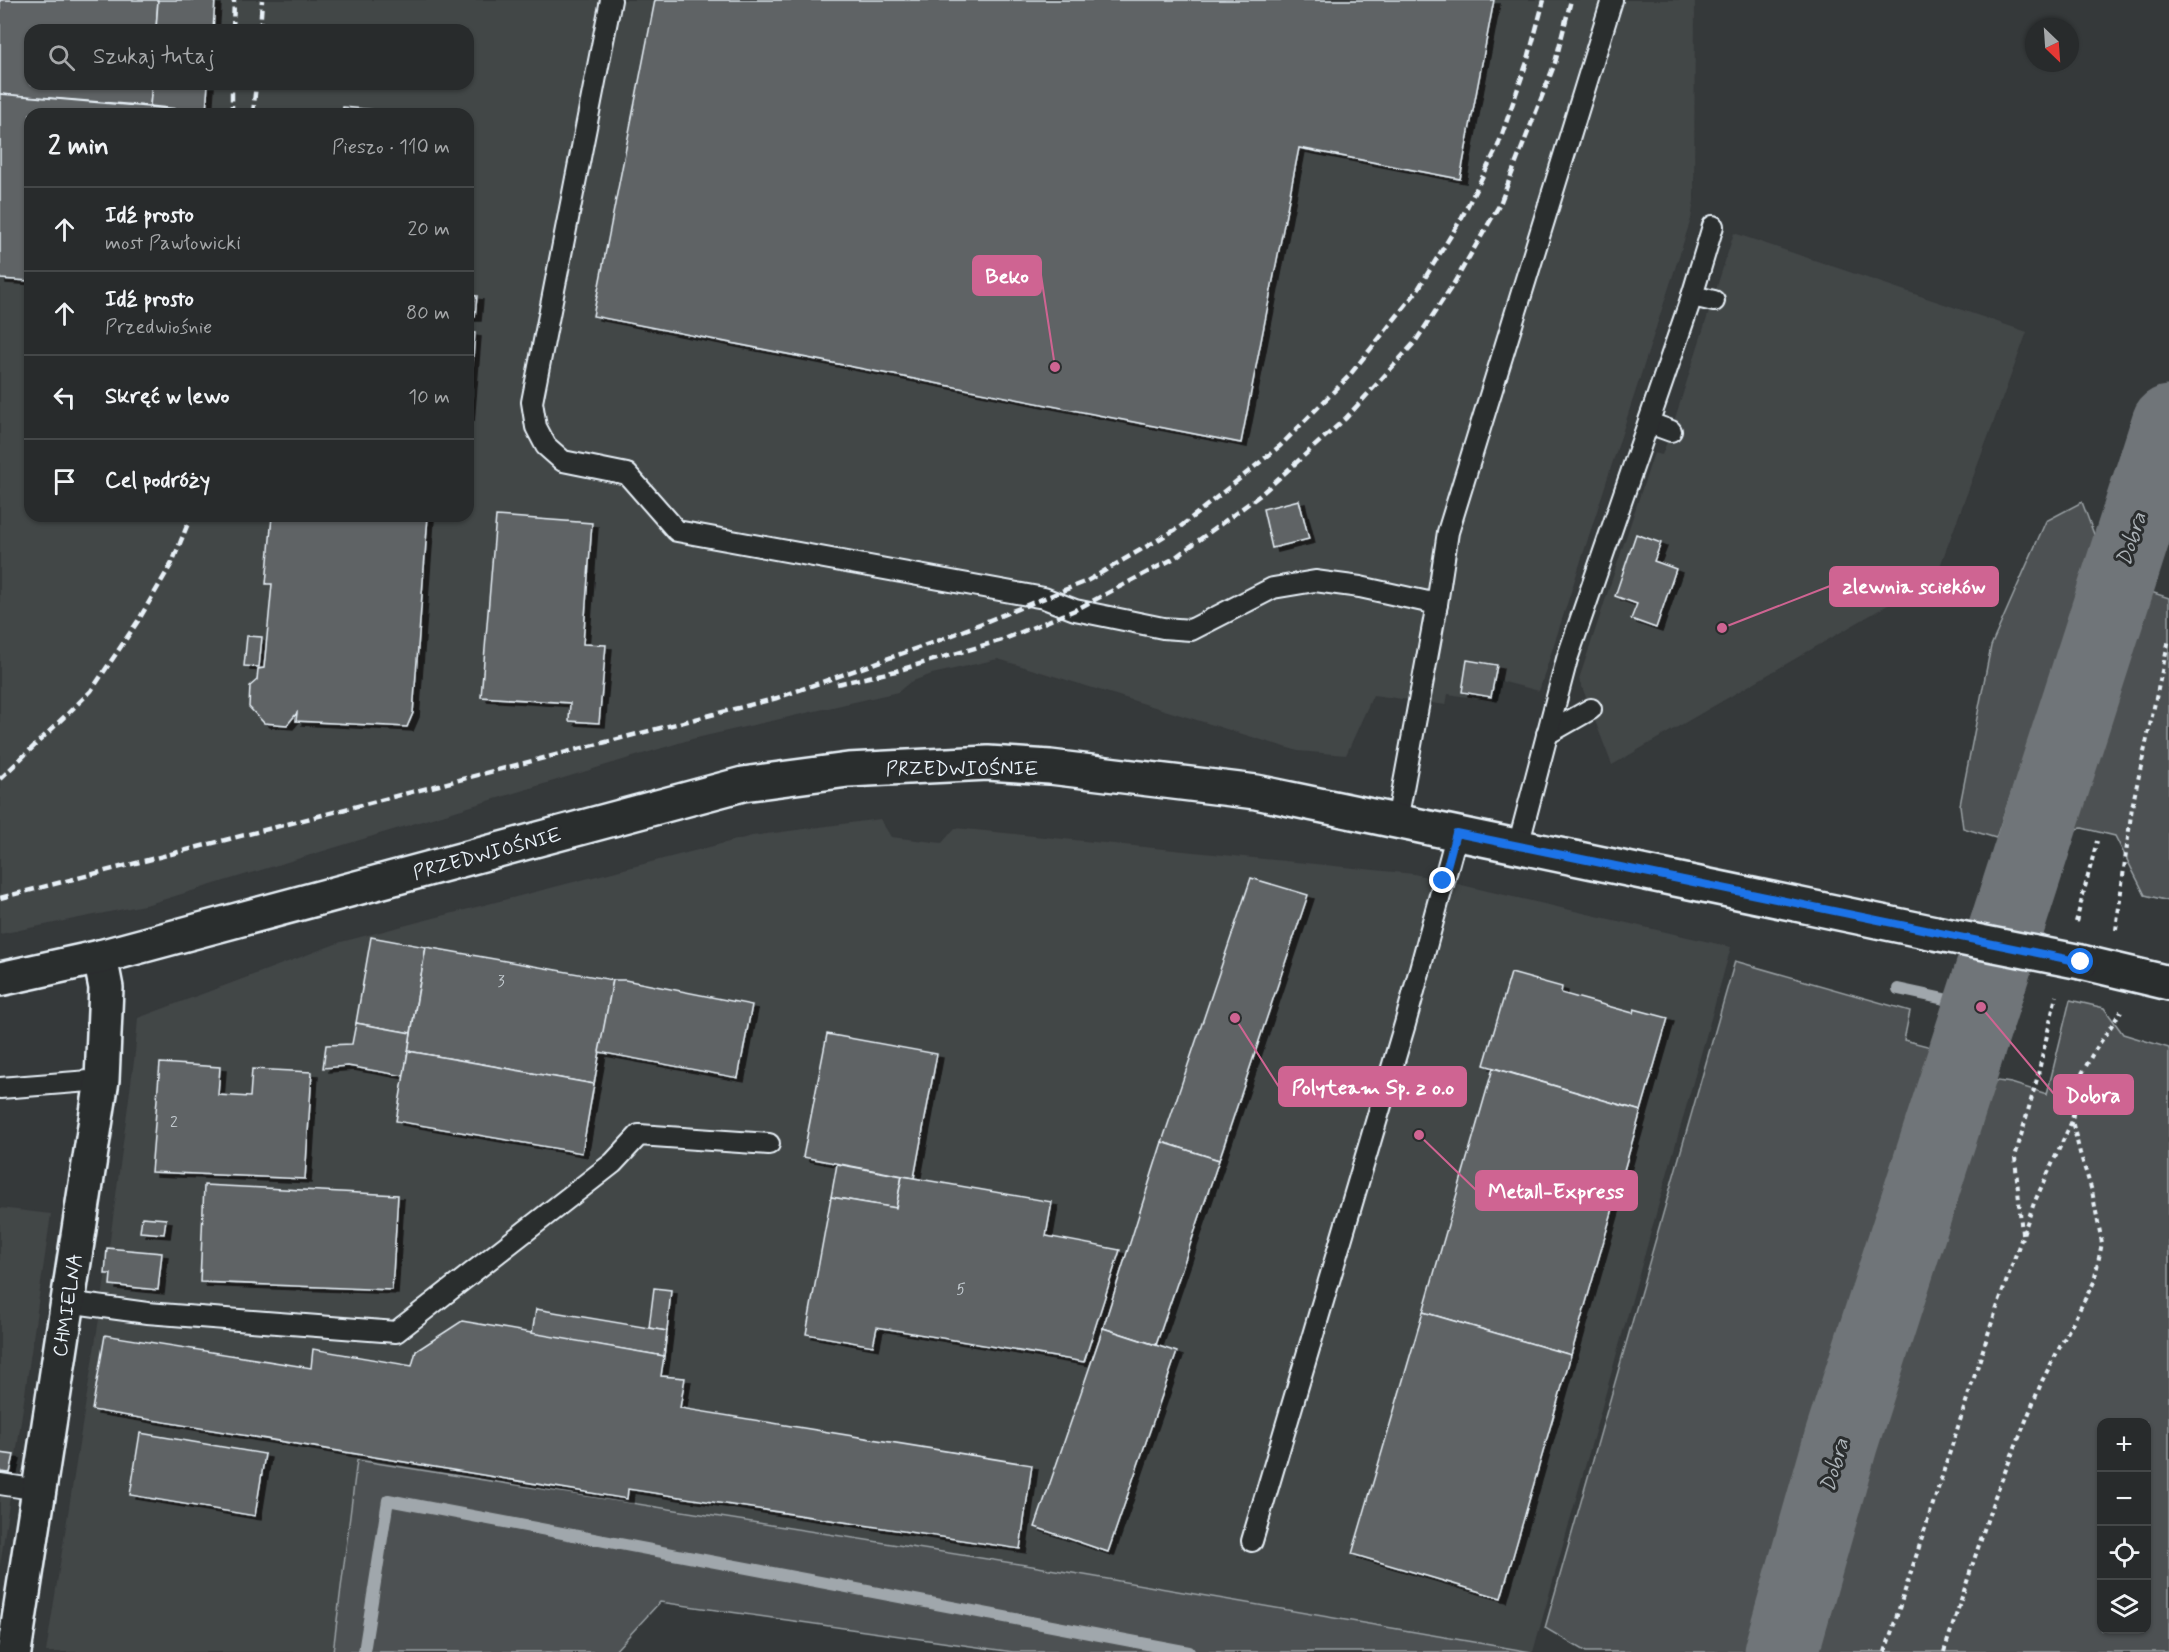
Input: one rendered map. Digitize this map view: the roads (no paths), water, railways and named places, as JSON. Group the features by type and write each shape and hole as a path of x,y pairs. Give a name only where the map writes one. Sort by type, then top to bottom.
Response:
{"street":[{"name":"PRZEDWIOŚNIE","path":"0,979 100,957 743,784 848,770 988,763 1050,767 1256,792 2094,965 2169,984"},
{"name":"CHMIELNA","path":"14,1652 102,1080 106,988 100,957"}],"lane":[{"path":"611,0 532,402 536,427 546,446 563,461 627,474 677,531 1044,598 1075,610 1163,628 1191,630 1273,588 1315,581 1437,604"},
{"path":"1397,821 1448,532 1612,0"},
{"path":"1518,846 1567,659 1692,296 1713,226"},
{"path":"1692,296 1714,301"},
{"path":"1649,423 1671,431"},
{"path":"1547,734 1591,709"},
{"path":"1252,1541 1405,1024 1456,833"},
{"path":"0,1088 102,1080"},
{"path":"67,1302 147,1313 396,1332 613,1163 639,1135 769,1144"},
{"path":"0,1484 39,1490"}],"waterway":[{"name":"Dobra","path":"1781,1652 1841,1441 2169,423"},
{"path":"1898,989 1981,1007"},
{"path":"364,1652 388,1500 1189,1652"}],"railway":[{"path":"233,24 234,0"},
{"path":"260,24 262,0"},
{"path":"0,898 777,698 940,640 1087,581 1180,527 1280,446 1349,376 1417,291 1461,219 1498,146 1528,59 1544,0"},
{"path":"837,684 896,671 1002,640 1075,610 1173,559 1259,496 1346,418 1415,342 1454,283 1500,204 1555,63 1571,0"},
{"path":"232,90 232,108"},
{"path":"254,108 255,90"},
{"path":"0,779 91,691 138,621 172,563 189,522"}],"place":[{"name":"Beko","path":"1055,367"},
{"name":"zlewnia scieków","path":"1722,628"},
{"name":"Dobra","path":"1981,1007"},
{"name":"Polyteam Sp. z o.o","path":"1235,1018"},
{"name":"Metall-Express","path":"1419,1135"}]}
